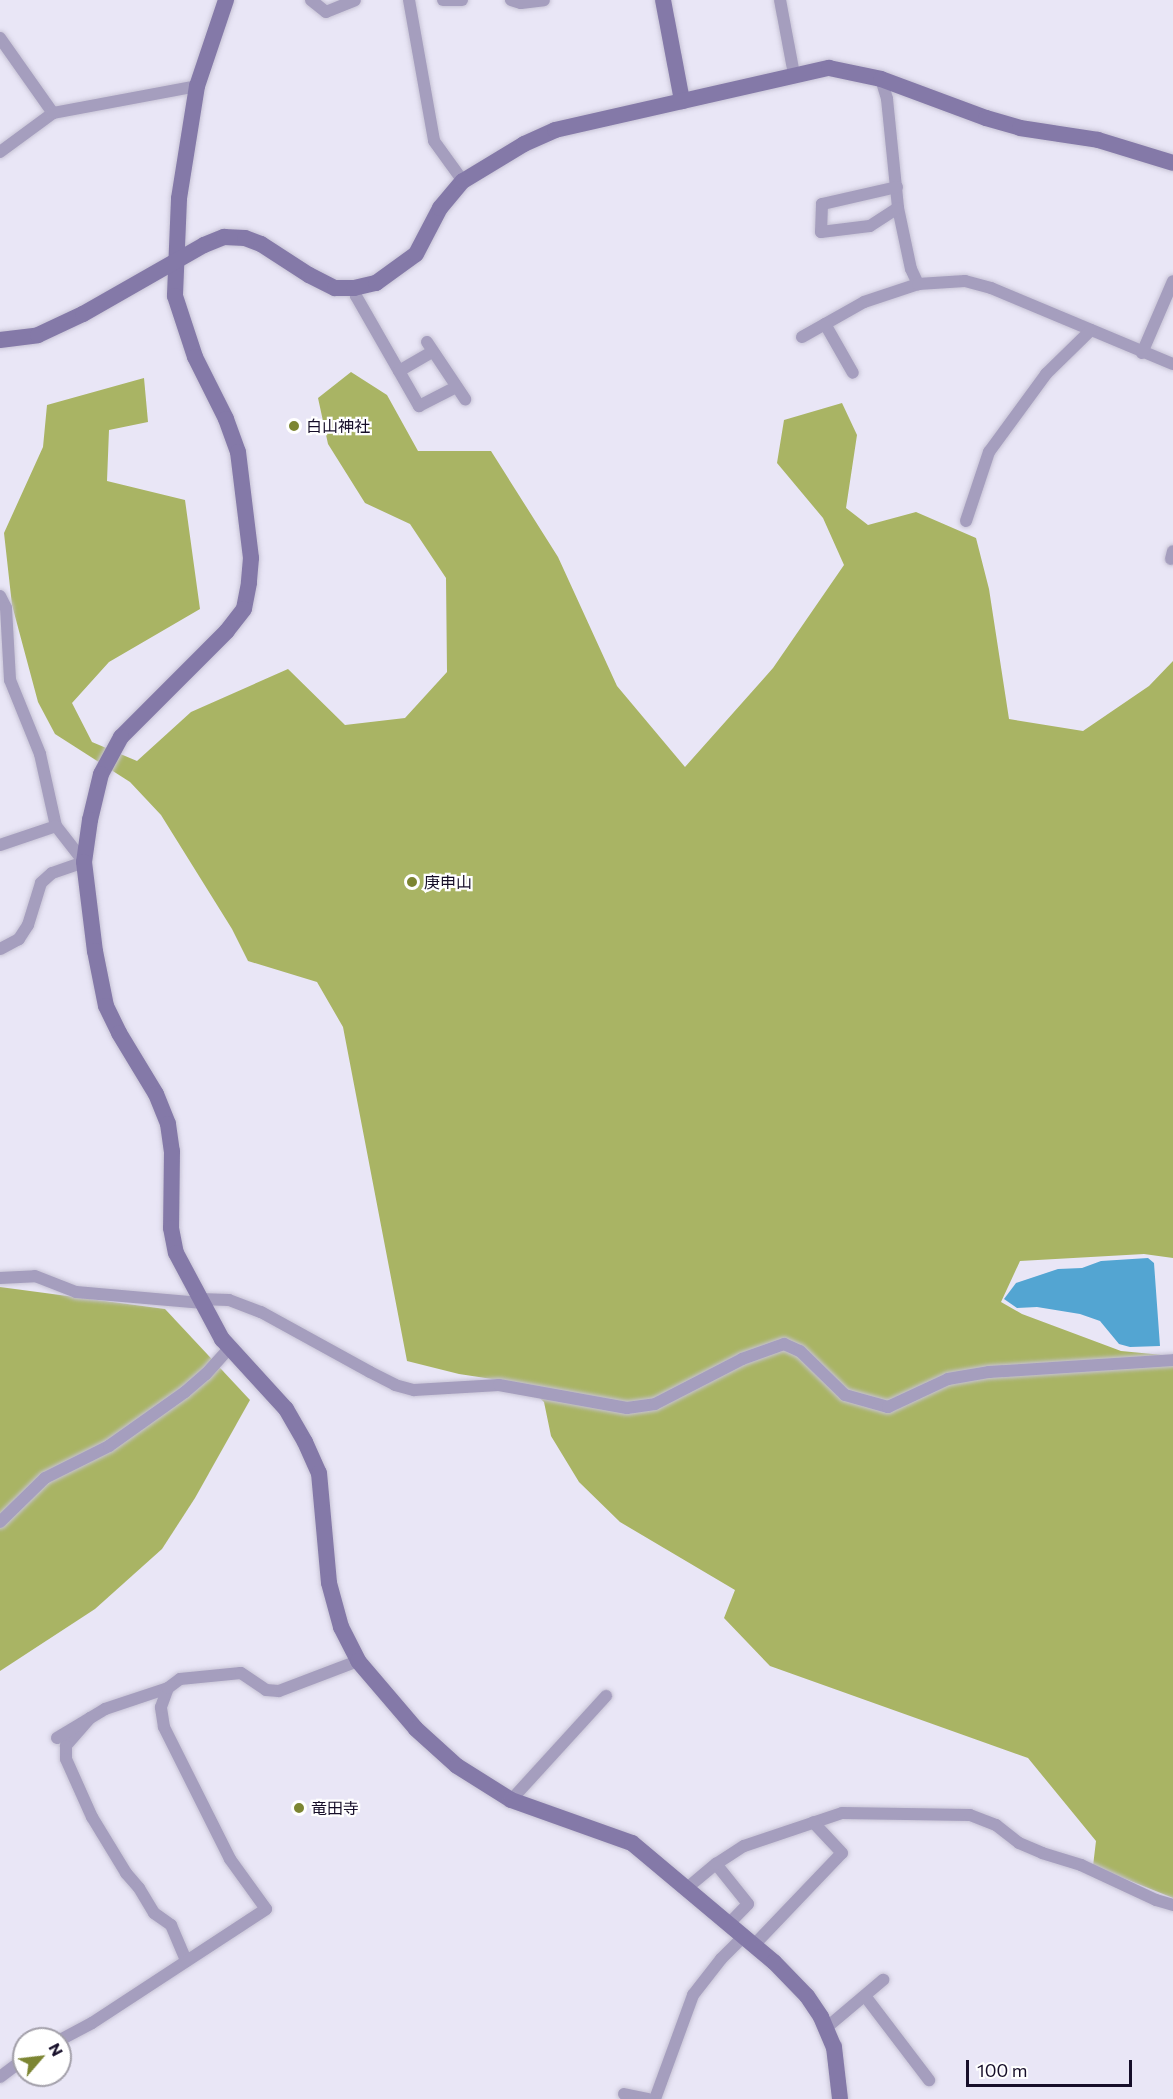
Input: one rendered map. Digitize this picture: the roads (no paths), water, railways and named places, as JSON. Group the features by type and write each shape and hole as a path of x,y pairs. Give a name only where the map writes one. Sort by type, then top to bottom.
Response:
{"street":[{"path":"226,0 196,86 180,199 175,296 195,357 226,419 238,452 250,558 249,583 243,609 227,631 121,737 101,774 90,820 84,862 95,951 106,1006 119,1033 156,1094 168,1124 172,1150 171,1228 176,1253 200,1301 230,1347 286,1410 319,1473 329,1583 341,1627 358,1660 416,1729 457,1766 511,1800 632,1843 749,1941 807,1996 826,2028 834,2047 840,2099"},
{"path":"311,0 326,12 355,0"},
{"path":"409,0 434,141 464,181"},
{"path":"442,0 462,0"},
{"path":"511,0 521,3 544,0"},
{"path":"663,0 682,100"},
{"path":"780,0 794,74"},
{"path":"0,38 52,113"},
{"path":"0,340 38,334 83,314 204,245 224,237 245,238 261,244 309,275 335,288 354,288 376,283 417,255 440,208 464,181 524,144 555,130 794,74 829,68 881,79 986,118 1020,128 1098,140 1173,163"},
{"path":"881,79 887,99 898,207 911,268 918,284"},
{"path":"0,152 52,113 196,86"},
{"path":"897,187 822,204 821,232 870,226 898,207"},
{"path":"802,337 864,302 918,284 965,281 991,288 1173,364"},
{"path":"1142,353 1173,281"},
{"path":"354,288 356,296 419,406 456,387"},
{"path":"825,324 853,373"},
{"path":"966,521 989,452 1046,374 1091,330"},
{"path":"399,371 430,347 465,399"},
{"path":"0,596 6,608 10,680 40,754 56,826 84,862"},
{"path":"0,845 56,826"},
{"path":"0,949 19,939 28,925 41,883 52,873 84,862"},
{"path":"0,1278 35,1276 76,1292 200,1301 229,1300 261,1312 387,1381 414,1390 499,1385 627,1408 655,1404 742,1359 784,1344 800,1351 845,1395 866,1403 888,1407 948,1379 989,1372 1173,1360"},
{"path":"0,1522 45,1478 109,1446 185,1392 206,1374 230,1347"},
{"path":"241,1659 241,1673"},
{"path":"57,1738 105,1709 168,1688 180,1679 241,1673 266,1690 279,1691 358,1660"},
{"path":"72,2034 92,2023 266,1909 230,1859 164,1727 161,1707 168,1688"},
{"path":"511,1800 606,1696"},
{"path":"90,1718 66,1746 66,1759 92,1817 126,1873 139,1888 154,1913 171,1925 186,1961"},
{"path":"687,1888 716,1864 744,1846 842,1813 970,1815 996,1824 1019,1843 1034,1850 1081,1866 1156,1900 1173,1905"},
{"path":"655,2099 693,1995 721,1959 749,1941 842,1853 813,1822"},
{"path":"716,1864 748,1904 729,1924"},
{"path":"826,2028 883,1980"},
{"path":"865,1996 929,2080"},
{"path":"624,2094 648,2099"}],"water":[{"path":"1148,1258 1154,1263 1160,1346 1130,1347 1119,1344 1100,1321 1080,1314 1037,1307 1017,1308 1004,1299 1016,1283 1058,1269 1082,1268 1101,1261"}],"place":[{"name":"白山神社","path":"294,426"},
{"name":"庚申山","path":"412,882"},
{"name":"竜田寺","path":"299,1808"}]}
